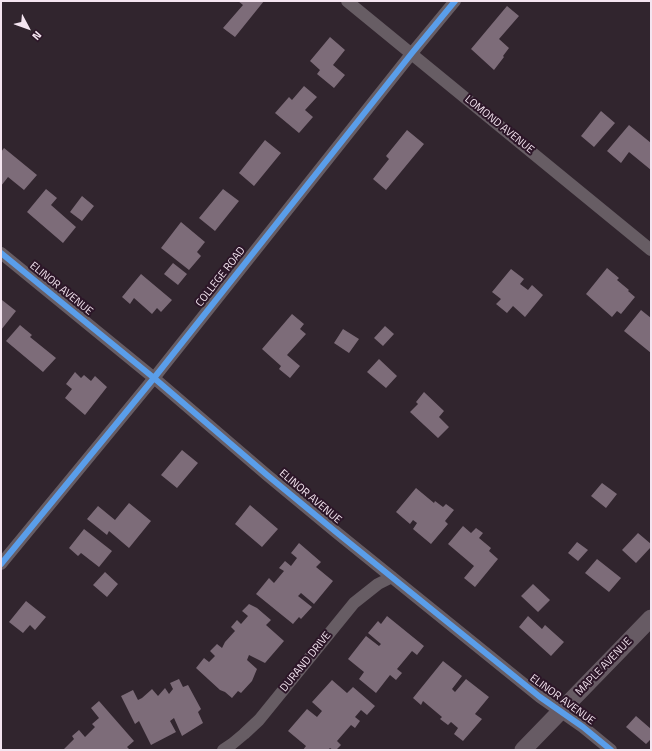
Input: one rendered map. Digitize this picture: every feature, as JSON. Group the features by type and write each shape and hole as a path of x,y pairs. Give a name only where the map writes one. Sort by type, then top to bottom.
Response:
{"main road":[{"name":"MAPLE AVENUE","path":"523,750 651,618"}],"street":[{"name":"LOMOND AVENUE","path":"347,1 651,250"},
{"name":"COLLEGE ROAD","path":"1,564 154,378 455,1"},
{"name":"ELINOR AVENUE","path":"1,253 154,378 267,475 540,697 583,727 610,750"},
{"name":"DURAND DRIVE","path":"222,750 232,744 259,720 354,603 378,584 392,577"}],"building":[{"path":"238,1 264,1 235,37 223,28 243,5"},
{"path":"507,6 519,16 499,39 509,48 494,70 471,49"},
{"path":"330,37 345,50 333,65 345,75 334,88 317,74 320,70 310,61"},
{"path":"304,86 317,97 305,110 313,117 299,133 275,113 289,97 292,100"},
{"path":"601,111 615,123 594,147 581,136"},
{"path":"629,125 651,143 651,170 629,152 621,163 607,151"},
{"path":"407,130 424,144 386,190 373,179 389,159 386,156"},
{"path":"265,140 281,153 254,186 239,173"},
{"path":"4,148 37,175 24,190 8,177 1,186 1,152"},
{"path":"46,189 57,198 51,205 76,227 63,243 27,212"},
{"path":"223,189 239,201 215,231 199,218"},
{"path":"82,196 94,206 82,221 70,212"},
{"path":"181,222 205,242 197,252 201,256 189,270 161,248"},
{"path":"173,263 187,274 178,285 164,274"},
{"path":"607,268 619,278 617,280 635,297 621,314 617,311 612,317 586,294"},
{"path":"511,269 524,279 520,284 528,290 532,285 543,295 525,317 513,306 507,313 496,304 501,299 492,292"},
{"path":"141,274 172,300 161,312 157,308 152,314 134,298 130,304 122,297"},
{"path":"1,300 16,311 1,330"},
{"path":"641,310 651,318 651,353 624,331"},
{"path":"292,314 304,324 300,329 306,334 287,355 300,366 290,378 279,369 281,366 262,349"},
{"path":"20,325 32,335 30,337 56,358 43,372 6,341"},
{"path":"385,326 394,334 383,346 374,338"},
{"path":"343,329 359,339 349,353 334,343"},
{"path":"379,359 397,376 386,388 367,372"},
{"path":"75,372 81,378 84,375 91,381 95,376 107,387 85,415 65,398 72,389 66,384"},
{"path":"424,392 444,411 439,417 449,427 438,438 410,412 418,404 416,402"},
{"path":"182,450 198,463 177,488 161,475"},
{"path":"602,483 617,494 606,508 591,496"},
{"path":"416,488 434,503 435,501 443,507 446,504 454,510 445,521 448,524 431,544 413,529 417,523 413,520 410,524 396,512"},
{"path":"129,503 151,521 129,548 109,531 107,535 87,519 98,506 115,520"},
{"path":"250,505 278,529 262,547 235,524"},
{"path":"463,526 471,533 476,528 483,533 479,538 491,548 489,551 498,559 475,587 464,578 474,566 448,544"},
{"path":"84,529 112,551 99,567 81,553 78,556 69,548"},
{"path":"638,533 651,544 651,547 636,563 622,550"},
{"path":"577,542 588,550 578,561 568,553"},
{"path":"299,543 321,562 316,567 333,581 314,604 301,593 298,596 312,607 301,619 299,617 293,624 256,594 269,578 274,583 284,571 279,568 285,561 291,566 297,558 291,553"},
{"path":"597,559 621,578 609,592 585,573"},
{"path":"105,572 118,584 107,597 93,585"},
{"path":"533,584 550,600 538,612 521,596"},
{"path":"26,601 46,617 35,630 30,625 23,633 9,622"},
{"path":"249,604 257,608 271,620 266,625 284,641 265,663 249,655 247,660 257,669 252,681 241,693 238,691 232,698 220,690 196,668 204,658 209,662 215,656 210,651 217,644 222,648 225,642 235,631 231,627 237,620 241,624 248,616 242,611"},
{"path":"387,616 424,646 417,655 412,651 397,669 402,673 396,680 390,675 376,693 359,679 364,672 348,659 366,636 379,646 381,644 368,633 378,621 381,624"},
{"path":"528,616 542,629 545,625 564,642 551,656 519,627"},
{"path":"443,661 462,676 452,689 455,692 466,679 489,697 475,714 482,719 463,741 454,734 458,728 451,722 448,725 440,719 442,717 423,701 421,705 413,698"},
{"path":"179,679 183,687 188,685 201,709 198,712 203,723 182,736 174,718 170,721 176,732 151,745 139,721 135,724 121,696 133,690 138,700 152,689 158,696 165,688 169,694 173,689 170,683"},
{"path":"332,680 347,693 353,687 375,706 367,715 361,710 355,717 360,721 355,728 351,725 337,741 341,745 336,750 330,748 328,750 303,750 306,746 288,731 307,709 317,717 322,711 312,702"},
{"path":"99,701 134,741 127,747 129,749 63,750 74,739 72,736 79,730 85,737 95,727 92,724 99,718 91,708"},
{"path":"636,716 651,729 651,739 646,744 626,727"}],"cycle path":[{"path":"1,564 154,378 455,1"},
{"path":"1,253 154,378 336,532 540,697 583,727 611,750"}]}
